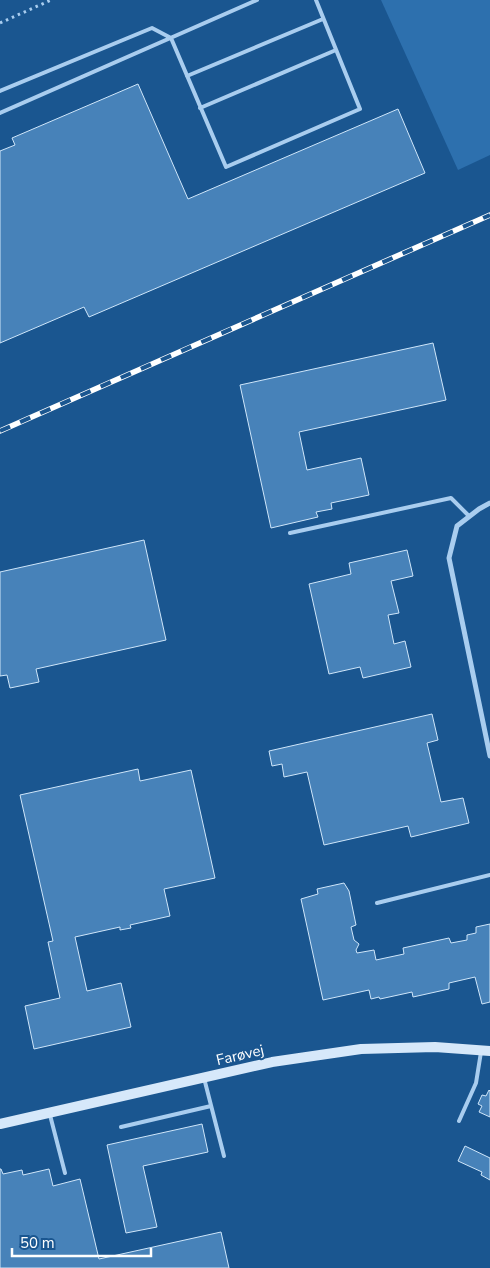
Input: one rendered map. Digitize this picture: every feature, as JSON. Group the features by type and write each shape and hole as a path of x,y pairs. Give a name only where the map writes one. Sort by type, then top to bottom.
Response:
{"street":[{"path":"490,503 457,526 449,558 488,737 490,756"},
{"name":"Farøvej","path":"0,1124 272,1062 361,1049 434,1047 486,1050"}],"lane":[{"path":"0,113 257,0"},
{"path":"0,91 152,28 171,38 226,167 360,110 316,0"},
{"path":"187,76 323,19"},
{"path":"200,108 336,50"},
{"path":"290,533 451,498 470,516"},
{"path":"377,903 490,875"},
{"path":"459,1121 476,1083 486,1050"},
{"path":"204,1078 224,1156"},
{"path":"121,1127 211,1106"},
{"path":"49,1113 66,1173"}],"path":[{"path":"0,23 51,0"}],"shaded area":[{"path":"381,0 490,0 490,155 458,170"}],"building":[{"path":"138,84 188,199 398,109 425,173 89,317 84,307 0,343 0,151 15,145 12,138"},
{"path":"433,343 446,400 299,432 307,470 361,458 369,495 331,503 332,509 316,512 318,517 271,528 240,385"},
{"path":"144,540 166,640 36,669 39,682 10,688 7,675 0,676 0,572"},
{"path":"407,550 413,576 391,581 399,613 388,615 394,644 405,641 411,667 363,678 360,667 329,674 309,584 351,574 349,563"},
{"path":"432,714 438,740 427,743 441,802 463,798 469,823 411,837 408,826 324,845 307,772 284,777 282,764 272,766 269,751"},
{"path":"138,769 140,781 191,770 215,878 164,889 170,916 130,925 131,928 120,930 120,927 75,937 87,991 121,983 131,1027 34,1049 25,1006 60,998 48,942 53,941 20,795"},
{"path":"344,883 349,891 356,925 351,927 354,940 359,944 356,950 357,953 374,950 376,960 404,954 403,948 449,938 451,943 467,940 467,935 476,933 476,927 490,924 490,1002 482,1004 475,977 449,983 449,989 413,997 412,992 380,999 379,997 371,999 369,990 323,1000 301,899 318,894 317,889"},
{"path":"489,1090 490,1117 479,1112 482,1106 478,1104 482,1095 486,1096"},
{"path":"202,1124 208,1152 143,1166 157,1227 126,1233 107,1145"},
{"path":"465,1146 490,1158 490,1180 481,1175 482,1172 458,1161"},
{"path":"0,1169 3,1174 22,1170 23,1175 49,1169 53,1186 80,1179 99,1259 221,1232 229,1268 0,1268"}],"railway":[{"path":"0,431 490,215"}]}
